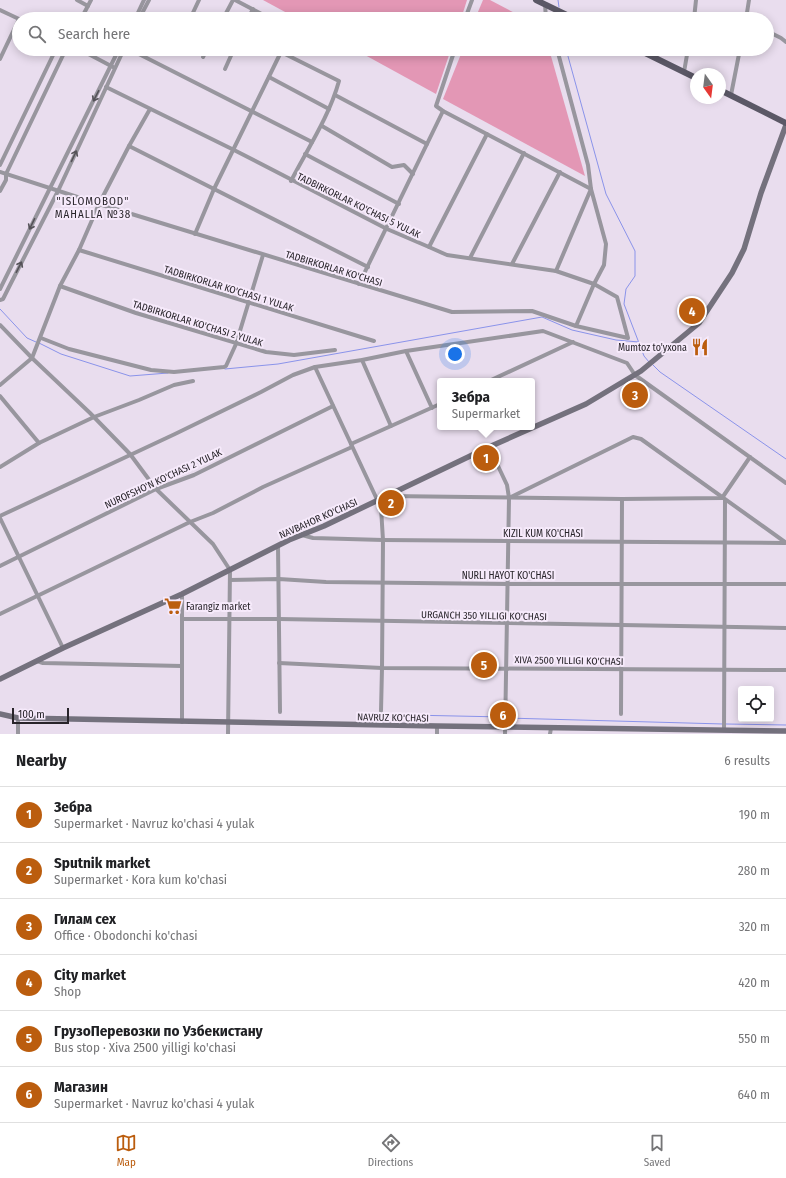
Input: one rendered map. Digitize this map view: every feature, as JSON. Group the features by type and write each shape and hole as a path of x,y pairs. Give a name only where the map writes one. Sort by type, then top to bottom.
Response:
{"main road":[{"path":"536,0 561,12"},
{"path":"651,56 690,75"},
{"path":"726,93 786,124"},
{"name":"NAVBAHOR KO'CHASI","path":"535,427 586,404 635,375 699,323 732,273 744,250 761,193 786,124"},
{"name":"NAVBAHOR KO'CHASI","path":"0,679 36,660 182,594 278,546 378,501 527,430"},
{"name":"NAVRUZ KO'CHASI","path":"0,714 18,718 505,727 551,731 786,731"}],"street":[{"path":"76,0 88,6"},
{"path":"85,12 91,0"},
{"path":"138,12 144,0"},
{"path":"143,12 149,0"},
{"path":"193,12 199,0"},
{"path":"227,12 234,0 258,12"},
{"path":"468,12 472,0"},
{"path":"695,12 696,0"},
{"path":"747,12 749,0"},
{"path":"545,4 546,12"},
{"path":"0,10 12,16"},
{"path":"0,59 12,34"},
{"path":"774,35 786,42"},
{"path":"0,165 53,56"},
{"path":"0,191 6,180 6,174 63,56"},
{"path":"93,56 113,67"},
{"path":"0,300 3,299 10,287 58,192 106,87 117,56"},
{"path":"0,289 49,189 120,56"},
{"path":"143,56 312,142"},
{"path":"225,70 231,56"},
{"path":"195,234 214,189 279,56"},
{"path":"289,56 339,81 335,95 322,126 291,181"},
{"path":"453,56 436,106 442,111 591,189"},
{"path":"559,56 588,165 591,189 606,244 604,265 576,326"},
{"path":"684,72 687,56"},
{"path":"731,96 739,56"},
{"path":"269,76 329,109"},
{"name":"TADBIRKORLAR KO'CHASI 5 YULAK","path":"106,87 234,150 291,181 387,229 447,255 556,271 594,284 618,297"},
{"path":"335,95 427,144"},
{"path":"0,385 32,358 60,286 79,250 99,204 150,109"},
{"path":"359,284 414,174 442,111"},
{"path":"322,126 392,168 404,165 414,174"},
{"path":"429,247 487,134"},
{"path":"129,146 368,267"},
{"path":"470,258 524,153"},
{"path":"305,154 399,204"},
{"name":"TADBIRKORLAR KO'CHASI","path":"0,172 58,192 452,312 532,311 576,326 628,338 618,297"},
{"path":"512,264 560,172"},
{"path":"556,271 591,189"},
{"path":"40,207 48,210"},
{"name":"TADBIRKORLAR KO'CHASI 1 YULAK","path":"79,250 374,341"},
{"path":"40,340 68,349 142,368 174,372 224,367 226,366 236,344 263,255"},
{"name":"TADBIRKORLAR KO'CHASI 2 YULAK","path":"60,286 136,313 266,352 294,355 335,350"},
{"path":"1,328 94,417 130,454 156,488 212,544 230,570 228,734"},
{"path":"63,648 0,517 130,454 175,434 293,375 315,367 362,360 406,351 543,332 627,363 635,375 786,483"},
{"path":"495,378 573,342"},
{"path":"406,351 432,408"},
{"path":"362,360 391,426"},
{"path":"315,367 381,508 383,540 381,711"},
{"path":"1,465 40,443 94,417 174,385 193,380"},
{"path":"0,396 40,443"},
{"name":"NUROFSHO'N KO'CHASI 2 YULAK","path":"0,566 156,488 194,475 333,406"},
{"path":"0,614 190,522 213,513 263,486 437,406"},
{"path":"509,498 633,437 641,439 786,543"},
{"path":"489,447 507,485 509,498 505,734"},
{"path":"724,730 724,499 750,457"},
{"path":"387,496 724,499"},
{"path":"622,499 622,714"},
{"name":"KIZIL KUM KO'CHASI","path":"302,535 313,538 383,540 786,543"},
{"path":"278,546 280,712"},
{"name":"NURLI HAYOT KO'CHASI","path":"230,580 279,579 326,582 507,584 786,584"},
{"path":"182,594 182,722"},
{"name":"URGANCH 350 YILLIGI KO'CHASI","path":"182,619 229,618 786,628"},
{"path":"36,660 43,664 182,666"},
{"name":"XIVA 2500 YILLIGI KO'CHASI","path":"279,663 382,668 786,670"},
{"path":"18,718 18,734"},
{"path":"437,726 437,734"}],"shaded area":[{"path":"263,0 467,0 463,12 285,12"},
{"path":"483,0 490,0 513,12 478,12"},
{"path":"367,56 449,56 436,94"},
{"path":"460,56 551,56 585,176 443,99"}],"waterway":[{"path":"558,0 559,7"},
{"path":"568,56 606,194 635,251 635,276 626,289 624,304 644,356 649,362"},
{"path":"0,309 27,338 36,342"},
{"path":"225,369 278,364 542,317 572,330 616,340 639,342"},
{"path":"39,343 61,354 130,376 168,373"},
{"path":"653,365 660,372 786,459"},
{"path":"361,714 503,717"},
{"path":"506,718 723,724"},
{"path":"726,724 786,725"}],"place":[{"name":"City market","path":"692,311"},
{"name":"Mumtoz to'yxona","path":"700,347"},
{"name":"Гилам сех","path":"635,395"},
{"name":"Зебра","path":"486,458"},
{"name":"Sputnik market","path":"391,503"},
{"name":"Farangiz market","path":"173,606"},
{"name":"ГрузоПеревозки по Узбекистану","path":"484,665"},
{"name":"Магазин","path":"503,715"}],"district":[{"name":"\"ISLOMOBOD\" MAHALLA №38","path":"93,207"}]}
